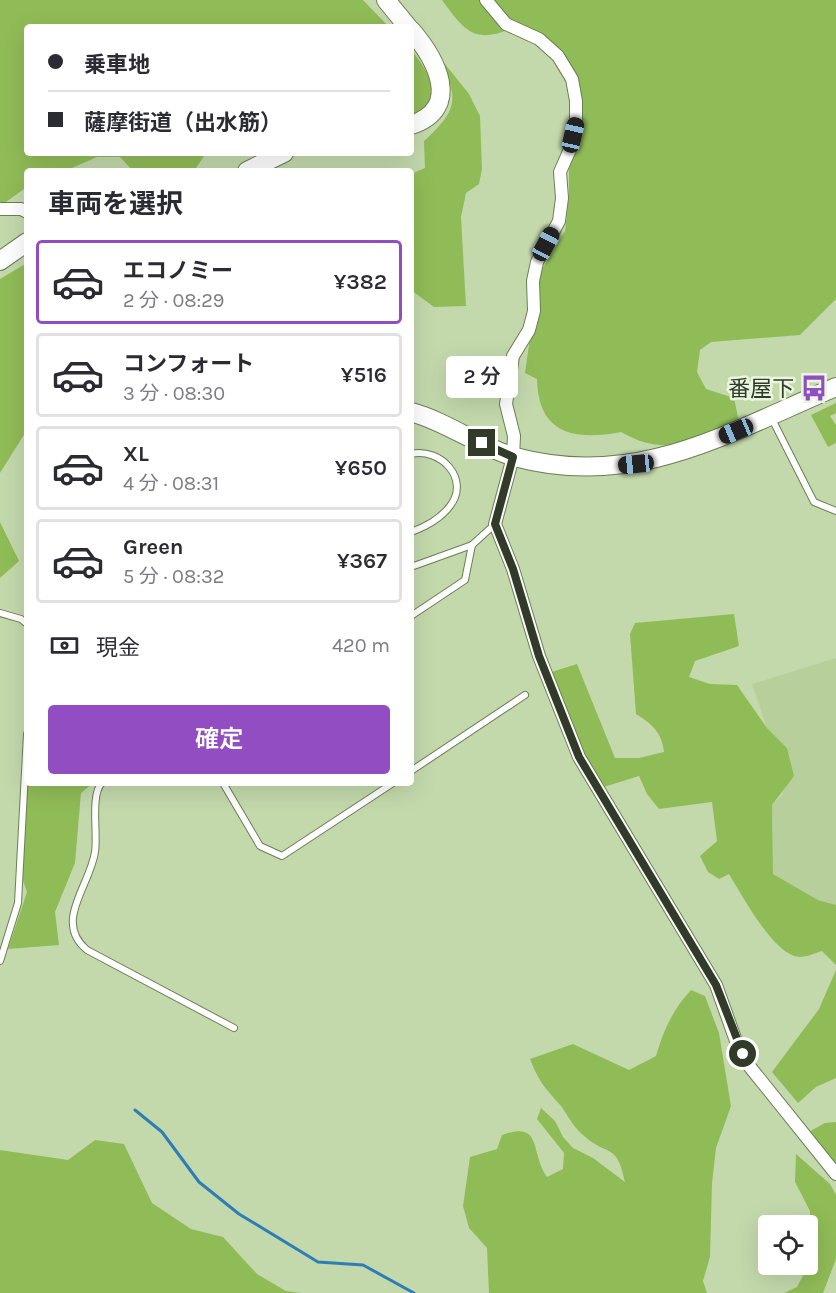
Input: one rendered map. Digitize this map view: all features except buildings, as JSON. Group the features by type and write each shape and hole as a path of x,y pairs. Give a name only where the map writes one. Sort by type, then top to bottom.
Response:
{"street":[{"path":"386,0 406,24"},
{"path":"486,0 506,24 539,39 558,56 572,79 576,101 576,123 571,147 560,172 562,198 559,221 537,262 533,281 534,311 529,330 513,356 507,386 506,404 514,436 513,457 495,524 513,569 539,656 579,757 716,985 736,1041 750,1067 836,1174"},
{"path":"414,34 427,51 437,72 442,91 435,110 414,123"},
{"path":"253,168 278,156"},
{"path":"0,209 24,210"},
{"path":"0,261 24,244"},
{"path":"414,413 445,424 513,457 566,468 636,464 698,446 836,387"}],"lane":[{"path":"771,416 814,502 836,511"},
{"path":"414,454 430,453 443,459 454,474 456,491 450,507 426,527 414,531"},
{"path":"414,566 472,545 495,524"},
{"path":"414,614 465,580 472,545"},
{"path":"0,613 24,622"},
{"path":"414,769 525,695"},
{"path":"0,961 18,903 24,786"},
{"path":"101,786 96,796 95,856 71,919 74,936 87,950 234,1028"},
{"path":"225,786 260,846 282,856 388,786"}],"shaded area":[{"path":"836,658 836,905 818,900 773,874 772,805 783,794 787,748 767,728 752,684"}],"green space":[{"path":"0,0 363,0 386,24 24,24 24,156 204,156 196,168 130,168 120,157 97,157 72,168 24,168 24,189 3,204 0,203"},
{"path":"442,0 836,0 836,299 800,335 711,342 700,350 697,372 706,389 734,398 739,422 695,440 667,445 637,440 621,432 604,435 574,434 562,430 544,412 537,379 525,373 539,274 565,231 569,196 569,163 581,123 568,62 519,25 493,34 474,33 466,29"},
{"path":"414,54 429,77 431,86 428,103 414,116"},
{"path":"437,54 469,94 480,116 482,169 479,184 466,193 461,217 466,306 434,307 414,292 414,173 425,168 424,141 445,119 450,110 452,91"},
{"path":"24,265 24,435 0,473 0,279"},
{"path":"836,403 836,413 830,416 836,425 836,443 828,447 811,415"},
{"path":"0,522 19,561 0,578"},
{"path":"734,614 739,646 695,661 689,677 710,684 737,685 767,728 787,748 794,776 772,805 773,874 818,900 836,905 836,965 822,951 800,957 780,947 750,909 729,874 719,879 708,872 700,856 717,841 712,802 659,809 647,794 639,776 591,791 566,724 542,675 577,664 615,758 639,758 664,752 661,739 655,729 636,714 630,634 635,623"},
{"path":"24,772 24,786 89,786 81,793 75,863 55,912 59,945 8,949 27,892 17,863"},
{"path":"836,970 836,1078 816,1087 798,1103 772,1072 819,1009"},
{"path":"691,990 705,996 719,1033 731,1106 716,1148 712,1183 710,1257 703,1281 707,1293 489,1293 487,1248 469,1228 463,1206 470,1157 497,1149 502,1135 524,1132 534,1141 547,1177 563,1169 564,1153 537,1119 541,1108 555,1121 563,1137 573,1148 593,1158 625,1182 615,1155 592,1142 577,1129 543,1084 530,1059 573,1044 629,1070 656,1056 669,1021"},
{"path":"836,1122 836,1176 803,1135 825,1123"},
{"path":"95,1140 124,1144 152,1203 191,1229 223,1237 257,1274 286,1291 302,1293 0,1293 0,1150 68,1160"},
{"path":"796,1154 830,1184 836,1195 836,1259 823,1293 784,1293 797,1287 803,1275 818,1275 818,1215 810,1215 795,1182"}],"waterway":[{"path":"135,1110 162,1132 199,1182 239,1214 318,1262 363,1265 414,1293"}],"place":[{"name":"番屋下","path":"814,388"}],"route":[{"path":"482,443 513,457 503,486 495,524 513,569 539,656 579,757 716,985 743,1054"}]}
